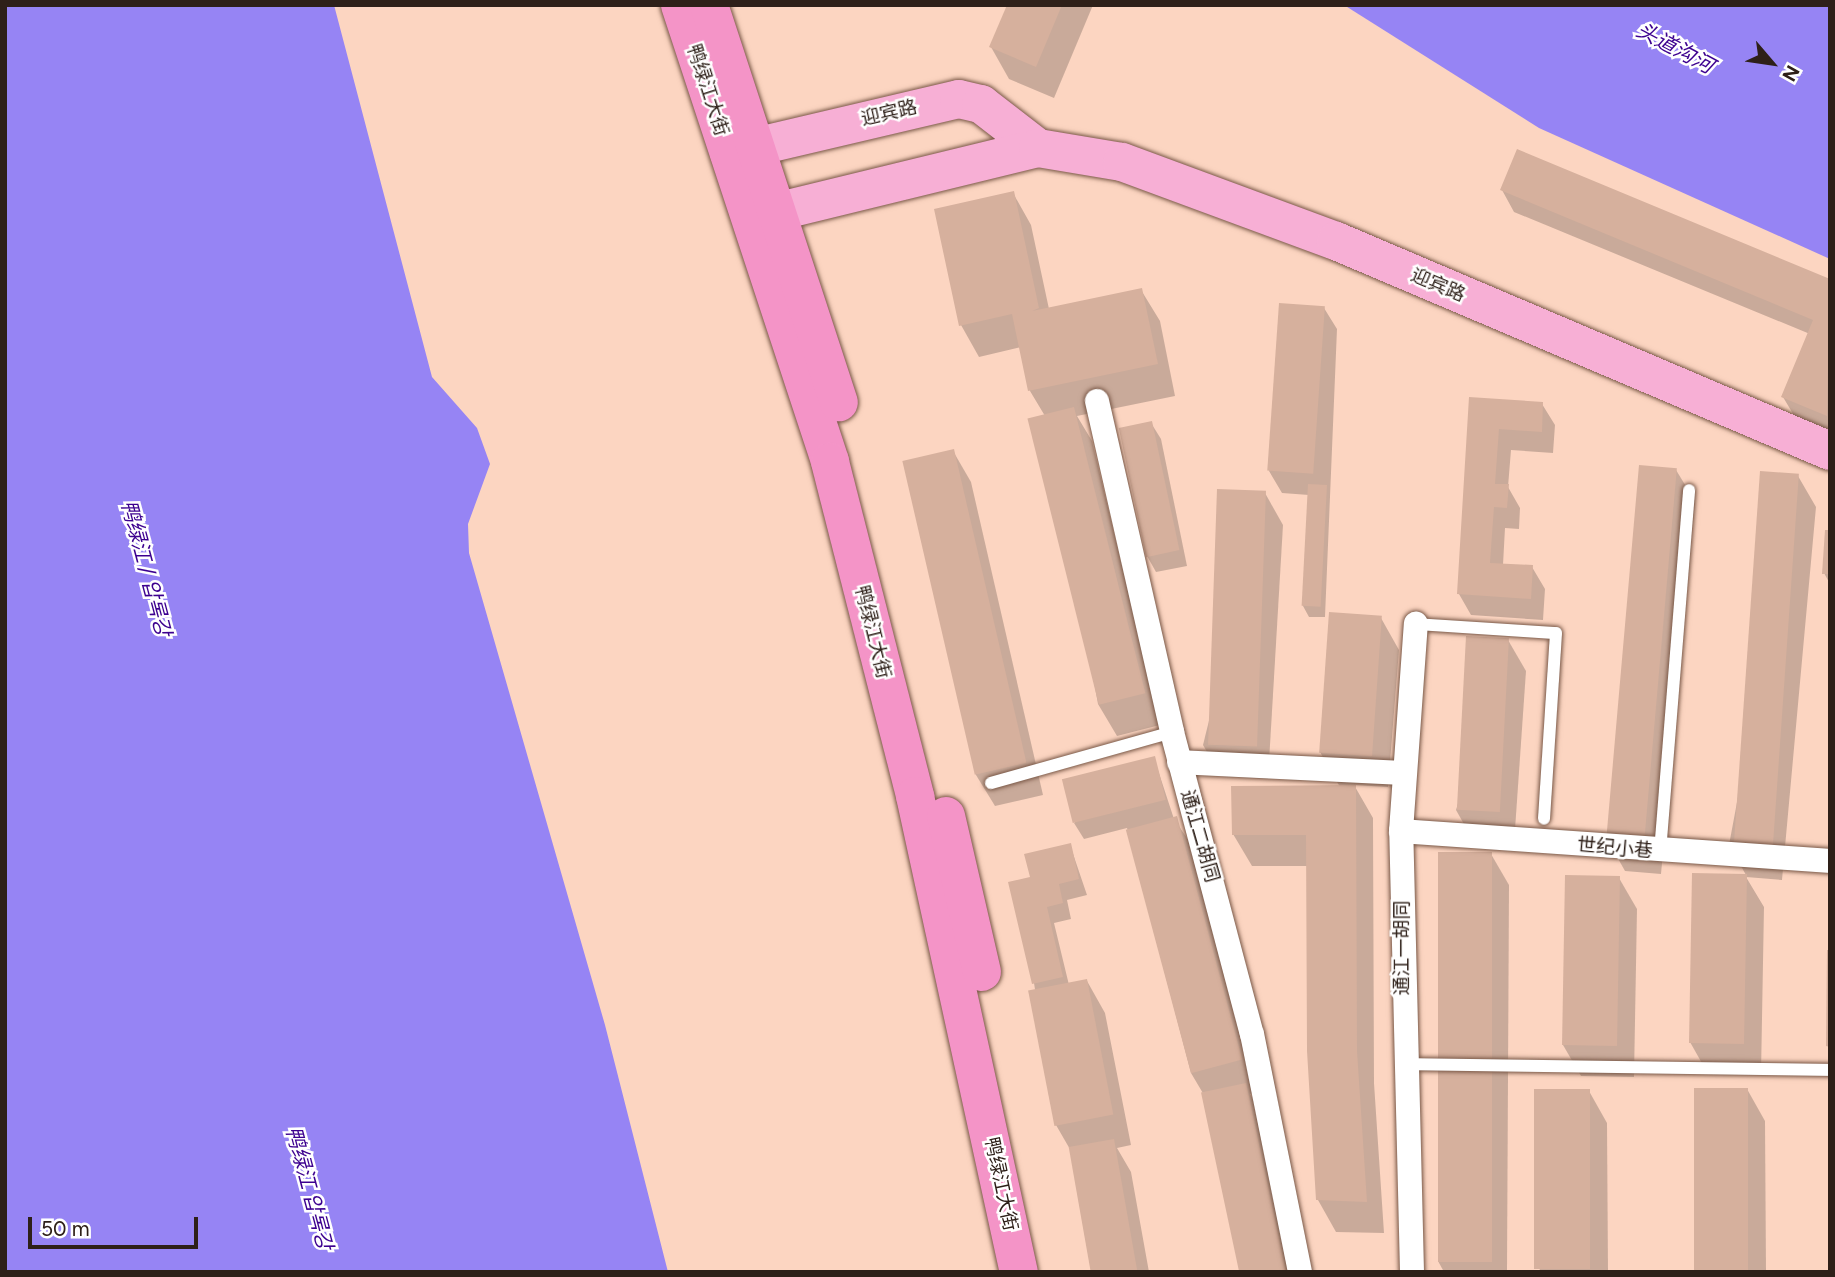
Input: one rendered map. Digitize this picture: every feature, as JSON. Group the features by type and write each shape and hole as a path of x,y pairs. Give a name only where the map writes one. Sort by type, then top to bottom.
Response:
{"highway":[{"name":"鸭绿江大街","path":"680,5 743,150 765,215 915,796 1019,1272"},
{"name":"鸭绿江大街","path":"709,5 743,150"},
{"name":"鸭绿江大街","path":"765,215 827,358 930,750 1045,1272"}],"main road":[{"name":"迎宾路","path":"743,150 959,99 981,104 1038,148"},
{"name":"迎宾路","path":"765,215 1038,148 1122,162 1209,190 1830,451"}],"street":[{"name":"通江二胡同","path":"1097,401 1179,762 1252,1034 1300,1272"},
{"name":"通江一胡同","path":"1412,1272 1403,1065 1401,831 1402,773 1416,624"},
{"path":"1179,762 1402,773"},
{"name":"世纪小巷","path":"1401,831 1660,852 1830,862"}],"lane":[{"path":"1660,852 1689,490"},
{"path":"1416,624 1556,633 1544,819"},
{"path":"991,783 1172,732"},
{"path":"1403,1065 1830,1070"}],"water":[{"path":"5,5 334,5 432,377 477,428 490,464 468,524 469,553 605,1025 668,1272 5,1272"},
{"name":"头道沟河","path":"1344,5 1830,5 1830,259 1539,128"}],"building":[{"path":"1007,5 1062,5 1036,67 989,47"},
{"path":"1517,149 1830,279 1827,416 1781,397 1813,320 1500,190"},
{"path":"1014,191 1039,308 1032,311 1142,288 1158,364 1028,391 1012,314 959,326 934,209"},
{"path":"1279,303 1325,306 1313,474 1267,471"},
{"path":"1469,397 1543,402 1542,432 1499,429 1495,484 1509,484 1507,508 1494,507 1490,563 1533,565 1531,599 1457,594"},
{"path":"1074,407 1145,693 1099,705 1027,419"},
{"path":"1152,421 1179,550 1146,557 1119,428"},
{"path":"954,449 1026,763 975,775 902,461"},
{"path":"1639,465 1677,468 1644,843 1606,840"},
{"path":"1760,471 1799,474 1773,849 1734,846"},
{"path":"1308,484 1327,485 1321,607 1302,606"},
{"path":"1217,489 1266,491 1257,747 1208,745"},
{"path":"1825,530 1830,530 1830,574 1822,574"},
{"path":"1329,612 1382,616 1372,756 1319,753"},
{"path":"1466,636 1509,638 1500,812 1457,810"},
{"path":"1155,756 1166,800 1073,823 1062,779"},
{"path":"1356,785 1357,1051 1367,1202 1316,1200 1307,1051 1306,835 1232,835 1231,786"},
{"path":"1177,816 1242,1059 1191,1073 1126,830"},
{"path":"1071,843 1079,879 1059,884 1063,903 1047,907 1063,977 1032,984 1008,882 1030,877 1024,854"},
{"path":"1438,852 1492,852 1492,1262 1438,1262"},
{"path":"1692,873 1747,874 1744,1044 1689,1043"},
{"path":"1565,875 1620,876 1617,1046 1562,1045"},
{"path":"1827,950 1830,950 1830,1047 1826,1046"},
{"path":"1087,979 1113,1114 1054,1126 1028,990"},
{"path":"1246,1083 1286,1272 1239,1272 1201,1093"},
{"path":"1694,1088 1748,1088 1748,1272 1694,1272"},
{"path":"1534,1089 1590,1089 1590,1269 1534,1269"},
{"path":"1114,1139 1137,1272 1091,1272 1069,1147"}],"water label":[{"name":"鸭绿江 / 압록강","path":"146,568"},
{"name":"鸭绿江 압록강","path":"309,1188"}]}
